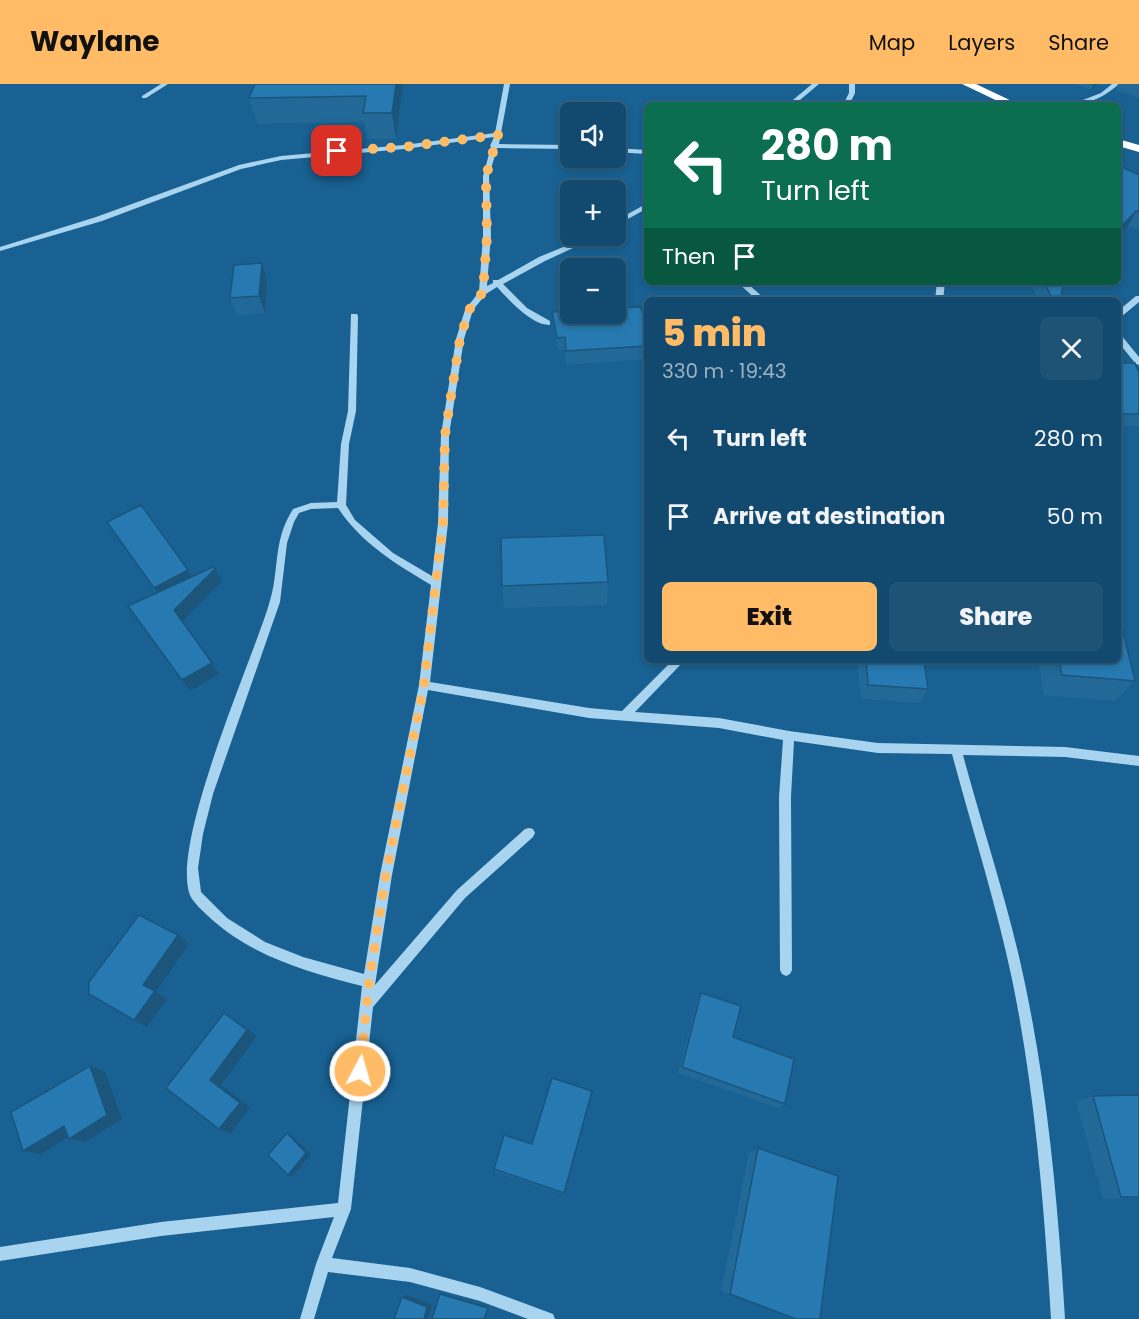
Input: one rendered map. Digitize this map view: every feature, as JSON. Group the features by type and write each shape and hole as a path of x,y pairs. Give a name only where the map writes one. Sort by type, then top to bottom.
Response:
{"highway":[{"path":"967,84 996,102"},
{"path":"1121,143 1139,150"}],"street":[{"path":"144,97 165,84"},
{"path":"483,292 487,236 486,176 498,135 507,84"},
{"path":"794,102 816,84"},
{"path":"848,102 852,93 852,84"},
{"path":"1081,102 1103,94 1116,84"},
{"path":"0,249 99,219 239,167 281,158 404,147 498,135"},
{"path":"493,146 560,147"},
{"path":"626,151 644,152"},
{"path":"626,218 644,207"},
{"path":"307,1319 323,1264 344,1209 369,982 386,875 424,685 443,523 445,435 460,339 469,310 483,292 496,282 573,246"},
{"path":"496,282 524,310 548,323"},
{"path":"744,285 758,297"},
{"path":"1121,313 1139,298"},
{"path":"354,316 352,411 345,444 341,505 352,522 390,556 436,583"},
{"path":"1121,341 1139,362"},
{"path":"1121,350 1128,350"},
{"path":"341,505 311,506 296,510 283,532 275,600 208,793 191,863 195,894 214,915 258,945 311,966 369,982"},
{"path":"624,716 677,663"},
{"path":"424,685 589,713 719,723 789,736 878,748 1065,752 1139,761"},
{"path":"786,970 785,797 789,736"},
{"path":"957,751 1017,978 1030,1047 1047,1168 1058,1319"},
{"path":"368,1003 461,894 529,833"},
{"path":"0,1254 161,1229 344,1209"},
{"path":"323,1264 410,1275 480,1294 548,1319"}],"building":[{"path":"255,84 396,84 392,113 363,113 366,96 249,98"},
{"path":"1121,166 1139,175 1139,212 1136,211 1121,227"},
{"path":"262,263 259,296 230,298 234,265"},
{"path":"1046,285 1063,285 1061,297 1052,297"},
{"path":"641,307 644,320 644,346 566,351 565,337 557,338 552,312 560,312 560,324 626,324 626,308"},
{"path":"1121,363 1135,363 1139,373 1139,414 1121,414"},
{"path":"141,505 188,570 154,588 107,522"},
{"path":"604,535 608,582 502,586 501,538"},
{"path":"213,567 215,569 174,610 212,663 182,680 128,606"},
{"path":"1121,623 1135,681 1062,675 1060,663 1121,663"},
{"path":"866,663 924,663 928,689 868,685"},
{"path":"139,915 178,935 143,985 155,991 134,1020 89,994 89,982"},
{"path":"701,993 741,1006 733,1037 794,1059 785,1104 682,1067"},
{"path":"224,1013 247,1030 210,1080 240,1103 219,1129 166,1088"},
{"path":"90,1066 107,1115 69,1139 64,1126 23,1151 11,1112"},
{"path":"552,1078 592,1091 564,1193 494,1169 504,1135 532,1144"},
{"path":"1139,1095 1139,1197 1121,1197 1093,1096"},
{"path":"287,1133 306,1153 288,1175 268,1155"},
{"path":"758,1148 838,1176 820,1319 796,1319 730,1294"},
{"path":"440,1294 488,1308 484,1319 432,1319"},
{"path":"402,1297 427,1307 424,1319 394,1319"}],"route":[{"path":"337,151 404,147 498,135 486,176 487,236 483,292 469,310 460,339 445,435 443,523 424,685 386,875 369,982 360,1071"}]}
